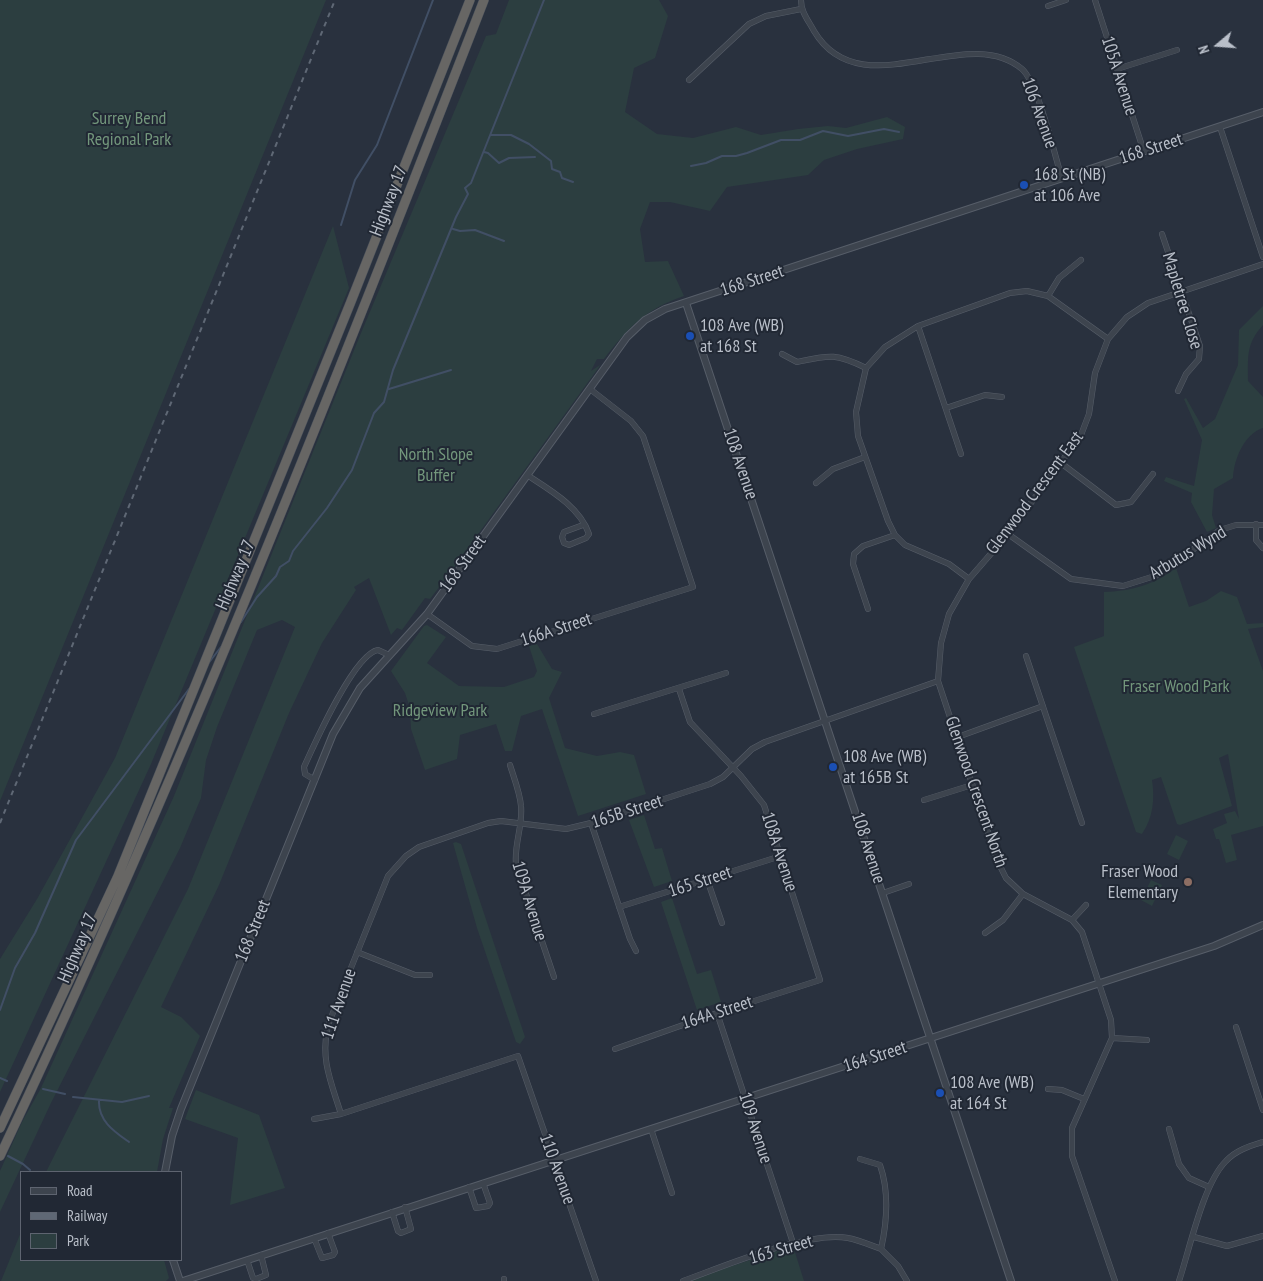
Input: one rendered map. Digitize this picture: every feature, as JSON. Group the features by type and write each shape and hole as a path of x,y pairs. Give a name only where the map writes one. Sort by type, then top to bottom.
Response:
{"highway":[{"name":"Highway 17","path":"0,1128 118,876 186,702 350,304 470,0"},
{"name":"Highway 17","path":"0,1156 73,1002 201,703 363,311 484,0"}],"street":[{"path":"689,80 749,24 766,16 801,9 802,0"},
{"path":"1048,6 1066,0"},
{"name":"105A Avenue","path":"1095,0 1144,152"},
{"name":"106 Avenue","path":"801,9 817,36 829,48 848,60 870,65 893,66 962,53 1004,57 1023,70 1032,85 1062,179"},
{"path":"1117,69 1177,50"},
{"name":"168 Street","path":"164,1171 172,1136 191,1083 333,734 360,688 427,614 627,337 645,320 665,309 1263,112"},
{"path":"1220,127 1263,257"},
{"name":"Mapletree Close","path":"1162,234 1200,346 1199,359 1186,374 1178,391"},
{"path":"1048,296 1058,278 1081,260"},
{"name":"Glenwood Crescent East","path":"969,579 1008,534 1061,463 1084,428 1089,414 1095,374 1108,339 1127,318 1148,303 1263,264"},
{"path":"969,579 949,564 905,545 896,535 888,521 858,436 856,412 866,368 885,347 918,326 1010,293 1027,291 1048,296 1108,339"},
{"name":"108 Avenue","path":"686,303 1011,1281"},
{"path":"918,326 962,454"},
{"path":"782,354 797,362 831,355 844,358 866,368"},
{"name":"166A Street","path":"427,614 472,646 497,649 693,586 643,436 632,421 590,390"},
{"path":"946,408 985,395 1002,397"},
{"path":"816,483 833,469 865,457"},
{"path":"1061,463 1116,505 1131,502 1153,474"},
{"path":"527,475 576,510 589,534 586,538 569,545 564,543 562,537 564,532 583,525"},
{"path":"1256,524 1256,540 1263,548"},
{"name":"Arbutus Wynd","path":"1008,534 1071,579 1123,586 1158,575 1212,534 1236,525 1263,524"},
{"path":"868,610 853,564 854,554 863,546 896,535"},
{"name":"Glenwood Crescent North","path":"969,579 949,614 941,643 938,681 955,738 998,862 1006,878 1023,894 1072,920"},
{"path":"315,780 305,774 304,768 335,702 372,652 378,650 388,655"},
{"path":"1026,656 1082,823"},
{"path":"594,714 726,673"},
{"name":"165B Street","path":"357,952 388,876 406,856 432,841 488,822 566,829 591,823 700,788 723,777 752,749 765,742 938,681"},
{"name":"108A Avenue","path":"679,689 690,722 760,798 781,856 820,980"},
{"path":"955,738 1043,706"},
{"name":"109A Avenue","path":"510,764 521,805 521,824 515,851 516,864 554,977"},
{"path":"924,800 972,784"},
{"path":"591,823 636,951"},
{"name":"165 Street","path":"619,907 781,856"},
{"path":"707,879 722,923"},
{"path":"883,893 909,884"},
{"path":"985,932 1003,920 1023,894"},
{"path":"1086,905 1072,920 1082,932 1110,1020 1112,1038 1072,1128 1072,1156 1115,1281"},
{"name":"164 Street","path":"182,1281 1099,984 1229,941 1263,925"},
{"path":"357,952 414,975 430,975"},
{"name":"111 Avenue","path":"341,1114 325,1064 324,1043 328,1025 357,952"},
{"name":"164A Street","path":"615,1049 717,1013 820,980"},
{"name":"109 Avenue","path":"717,1013 793,1243"},
{"path":"1236,1026 1263,1110"},
{"path":"1112,1038 1147,1040"},
{"name":"110 Avenue","path":"341,1114 518,1056 596,1281"},
{"path":"1048,1089 1062,1090 1084,1099"},
{"path":"314,1119 341,1114"},
{"path":"651,1129 672,1193"},
{"path":"1169,1129 1179,1164 1189,1178 1209,1187"},
{"path":"1179,1281 1212,1178 1227,1160 1243,1148 1263,1142"},
{"path":"860,1159 880,1165 886,1181 885,1231 881,1248 898,1266 907,1281"},
{"path":"468,1188 476,1208 488,1206 490,1202 483,1183"},
{"path":"392,1212 398,1232 401,1233 411,1228 405,1208"},
{"path":"314,1238 322,1258 333,1255 334,1252 328,1233"},
{"path":"1194,1237 1227,1246 1263,1236"},
{"name":"163 Street","path":"683,1281 793,1243 818,1238 847,1238 881,1248"},
{"path":"247,1260 253,1278 256,1280 266,1275 260,1255"},
{"path":"173,1261 182,1281"}],"green space":[{"name":"Surrey Bend Regional Park","path":"0,0 326,0 0,801"},
{"name":"North Slope Buffer","path":"509,0 659,0 668,16 655,58 634,68 625,112 657,134 693,138 736,127 761,135 828,126 846,128 887,117 905,127 903,139 857,149 824,160 808,175 727,187 710,211 670,202 650,202 640,229 645,262 668,261 684,296 648,313 621,338 604,359 597,359 591,371 600,365 599,367 450,573 430,599 425,598 402,630 397,628 391,635 369,578 354,587 356,590 322,643 289,713 219,885 161,1007 181,1017 200,1036 169,1108 173,1108 163,1139 157,1171 47,1171 188,889 295,627 282,620 257,630 217,727 206,760 201,798 180,848 51,1103 0,1212 0,1171 22,1122 41,1088 174,796 361,333 486,36 496,34"},
{"path":"333,226 349,288 151,764 0,1092 0,959 37,899 115,758"},
{"path":"1263,306 1263,325 1253,338 1249,351 1248,381 1263,397 1263,428 1256,431 1245,441 1235,463 1233,478 1214,489 1212,515 1216,528 1207,532 1191,502 1192,493 1164,481 1166,477 1194,486 1202,440 1184,399 1186,398 1203,428 1215,419 1238,365 1239,330"},
{"name":"Fraser Wood Park","path":"1176,568 1189,607 1206,601 1221,591 1237,597 1247,624 1263,623 1263,627 1248,629 1263,671 1263,826 1231,835 1237,860 1226,863 1219,839 1216,839 1213,829 1227,823 1224,814 1235,811 1239,819 1228,754 1219,758 1232,806 1180,825 1177,824 1161,777 1152,780 1153,801 1151,815 1146,828 1142,834 1136,832 1074,647 1104,636 1104,592 1124,590 1151,583"},
{"name":"Ridgeview Park","path":"427,625 446,637 427,663 459,686 504,687 534,677 537,671 529,646 537,644 552,669 562,672 549,698 565,748 597,756 620,752 634,755 646,794 578,816 542,709 521,716 512,751 505,751 496,724 460,735 457,759 425,770 411,729 410,708 405,693 391,671 424,626"},
{"path":"644,815 655,849 662,848 672,881 654,887 629,820"},
{"path":"1176,835 1188,841 1179,860 1167,854"},
{"path":"453,843 461,844 525,1037 520,1044 516,1042 477,928"},
{"path":"1151,880 1162,885 1152,906 1141,900"},
{"path":"672,898 697,974 711,970 721,1002 697,1010 661,902"},
{"path":"196,1090 259,1115 285,1188 230,1205 238,1138 185,1119"},
{"path":"20,1234 20,1261 164,1261 169,1278 166,1281 1,1281"},
{"path":"793,1246 804,1281 686,1281"}],"waterway":[{"path":"341,225 355,180 377,145 433,0"},
{"path":"241,622 257,597 276,576 280,567 289,561 293,551 327,508 352,470 374,413 384,402 393,370 456,217 468,194 465,188 471,183 544,0"},
{"path":"691,166 706,163 722,156 736,156 747,153 781,140 800,140 823,131 848,136 884,129 899,132"},
{"path":"491,135 511,135 529,144 551,161 552,169 560,172 562,178 573,182"},
{"path":"484,152 488,153 499,163 509,158 535,157"},
{"path":"453,229 460,231 475,230 504,241"},
{"path":"389,389 451,370"},
{"path":"207,665 221,647"},
{"path":"0,1010 15,968 35,933 76,840 189,689"},
{"path":"0,1078 7,1081"},
{"path":"43,1089 65,1094"},
{"path":"73,1097 122,1102 149,1096"},
{"path":"99,1101 99,1108 104,1120 113,1130 129,1142"},
{"path":"8,1156 30,1170"}],"railway":[{"path":"0,823 335,0"}],"place":[{"name":"168 St (NB) at 106 Ave","path":"1024,185"},
{"name":"108 Ave (WB) at 168 St","path":"690,336"},
{"name":"108 Ave (WB) at 165B St","path":"833,767"},
{"name":"Fraser Wood Elementary","path":"1188,882"},
{"name":"108 Ave (WB) at 164 St","path":"940,1093"}]}
